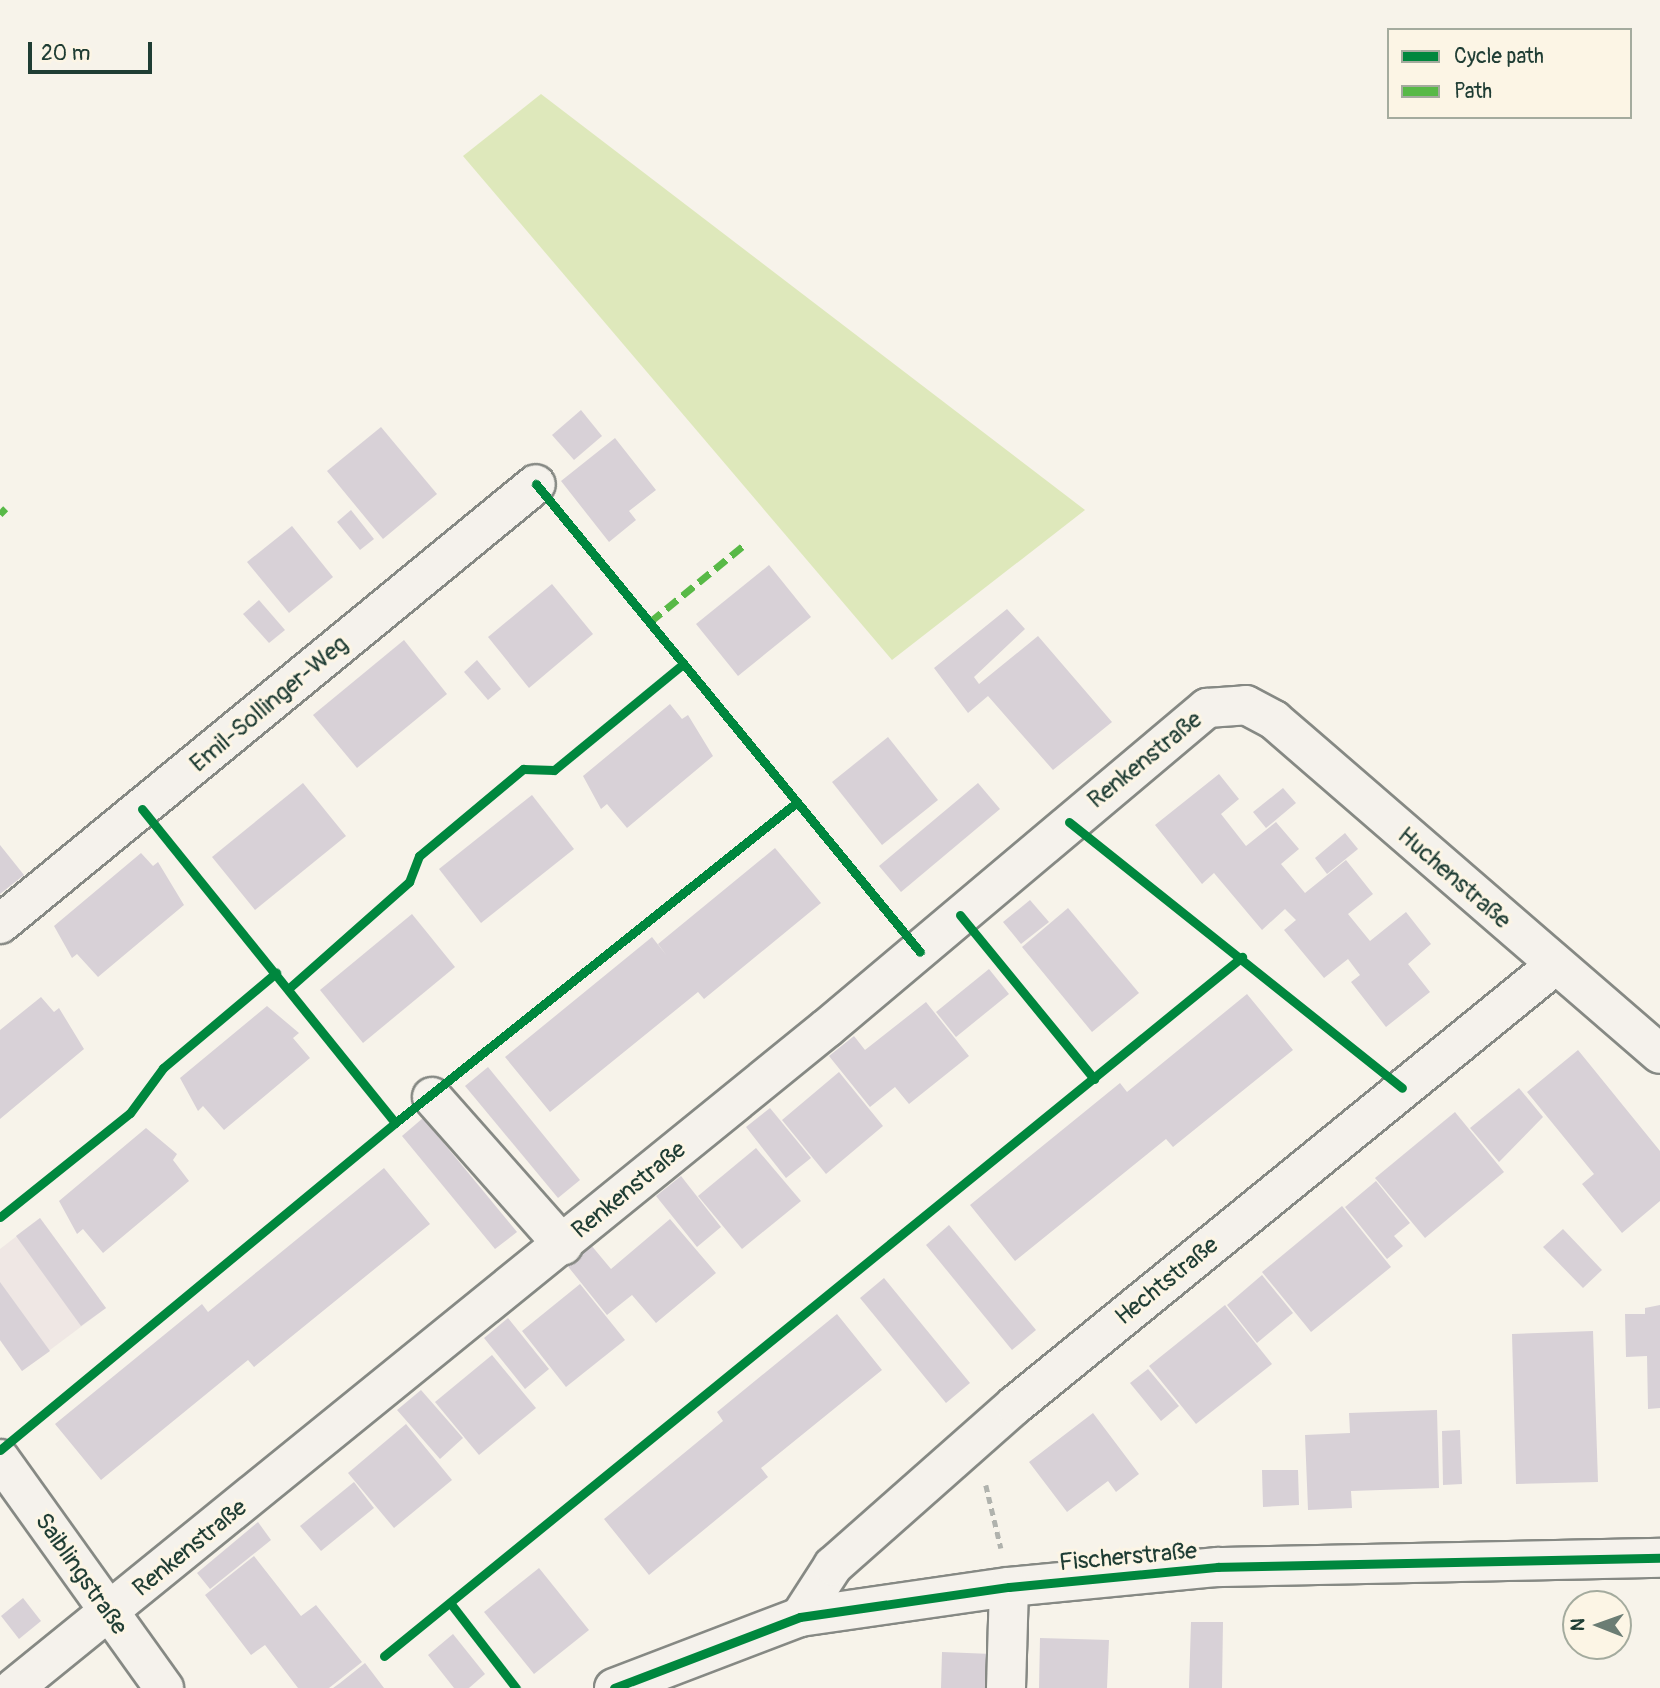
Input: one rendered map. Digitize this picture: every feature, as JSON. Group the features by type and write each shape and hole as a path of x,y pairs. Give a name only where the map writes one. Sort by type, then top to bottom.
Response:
{"street":[{"name":"Emil-Sollinger-Weg","path":"0,923 536,484"},
{"name":"Huchenstraße","path":"1246,705 1273,720 1554,966 1660,1054"},
{"name":"Renkenstraße","path":"14,1688 563,1244 1207,708 1246,705"},
{"name":"Hechtstraße","path":"800,1617 833,1566 976,1440 1554,966"},
{"path":"432,1097 563,1244"},
{"name":"Saiblingstraße","path":"0,1458 108,1614 164,1688"},
{"name":"Fischerstraße","path":"614,1688 800,1617 1009,1587 1218,1567 1660,1558"},
{"path":"1006,1688 1009,1587"}],"path":[{"path":"976,1440 1009,1587"}],"shaded area":[{"path":"40,1218 106,1308 22,1371 0,1340 0,1249"}],"green space":[{"path":"541,94 1085,510 892,660 463,156"}],"building":[{"path":"581,410 602,436 574,460 552,435"},
{"path":"381,427 437,494 383,539 327,471"},
{"path":"615,438 656,490 629,511 636,520 609,542 561,481"},
{"path":"351,510 374,539 360,550 337,522"},
{"path":"292,526 333,577 289,613 247,562"},
{"path":"769,565 811,617 738,676 696,624"},
{"path":"552,584 593,634 529,688 488,637"},
{"path":"259,600 285,630 269,643 243,614"},
{"path":"1007,609 1025,629 974,677 979,684 1038,636 1112,722 1053,770 988,696 968,713 934,668"},
{"path":"404,640 447,694 357,768 313,715"},
{"path":"477,660 501,689 488,700 464,672"},
{"path":"670,704 682,719 688,715 713,756 627,828 607,804 601,809 583,776"},
{"path":"888,737 938,800 882,845 832,782"},
{"path":"1219,774 1239,799 1221,814 1246,846 1276,822 1299,849 1281,864 1305,893 1346,860 1373,894 1348,914 1370,941 1406,912 1431,944 1408,964 1430,992 1386,1027 1351,982 1360,975 1348,959 1324,978 1284,930 1296,920 1285,909 1262,930 1214,873 1202,884 1155,825"},
{"path":"303,783 346,836 255,910 212,857"},
{"path":"978,783 1000,809 901,892 879,866"},
{"path":"1283,788 1296,803 1266,828 1253,812"},
{"path":"532,795 574,849 481,923 439,869"},
{"path":"1345,833 1358,849 1327,874 1315,858"},
{"path":"0,845 24,875 0,894"},
{"path":"775,848 821,903 704,999 698,992 550,1112 505,1057 652,937 667,956 658,944"},
{"path":"141,853 153,866 158,862 184,905 98,977 77,954 72,958 54,926"},
{"path":"1030,900 1049,922 1021,944 1003,922"},
{"path":"1068,908 1139,993 1092,1032 1022,947"},
{"path":"412,914 455,967 363,1043 320,990"},
{"path":"989,969 1009,994 956,1037 936,1012"},
{"path":"1247,994 1293,1050 1173,1147 1166,1139 1015,1261 970,1205 1120,1083 1127,1092"},
{"path":"41,997 54,1012 59,1008 84,1049 0,1119 0,1030"},
{"path":"926,1002 969,1056 909,1104 895,1087 870,1107 829,1056 854,1036 865,1050"},
{"path":"267,1006 299,1033 293,1038 310,1058 224,1130 203,1106 198,1111 180,1078"},
{"path":"1578,1050 1660,1151 1660,1201 1622,1233 1582,1184 1594,1174 1527,1092"},
{"path":"488,1067 580,1180 558,1198 465,1086"},
{"path":"839,1072 883,1126 826,1174 782,1120"},
{"path":"1519,1088 1543,1117 1499,1162 1470,1128"},
{"path":"770,1108 811,1158 786,1178 746,1127"},
{"path":"1455,1112 1504,1172 1425,1238 1375,1178"},
{"path":"423,1118 517,1232 495,1249 402,1136"},
{"path":"146,1128 177,1154 173,1160 189,1181 103,1253 83,1229 77,1234 59,1201"},
{"path":"756,1148 801,1201 742,1249 698,1196"},
{"path":"384,1168 430,1224 254,1367 248,1360 101,1480 55,1424 202,1304 208,1312"},
{"path":"681,1176 721,1227 697,1247 656,1196"},
{"path":"1376,1181 1410,1223 1394,1236 1403,1246 1387,1259 1345,1207"},
{"path":"1342,1206 1391,1267 1311,1332 1262,1272"},
{"path":"40,1218 106,1308 81,1326 16,1236"},
{"path":"670,1219 716,1273 656,1323 632,1295 607,1315 566,1264 591,1245 611,1269"},
{"path":"949,1225 1036,1330 1012,1350 926,1245"},
{"path":"1563,1229 1602,1270 1583,1288 1543,1247"},
{"path":"1262,1275 1293,1313 1257,1343 1227,1305"},
{"path":"884,1278 970,1383 946,1403 860,1298"},
{"path":"0,1282 50,1351 22,1371 0,1340"},
{"path":"580,1284 625,1340 566,1387 522,1331"},
{"path":"1225,1305 1272,1364 1196,1424 1149,1366"},
{"path":"1660,1305 1660,1408 1648,1409 1647,1356 1626,1357 1625,1314 1645,1314 1645,1308"},
{"path":"837,1314 882,1370 761,1468 768,1477 649,1575 604,1519 723,1421 717,1412"},
{"path":"508,1318 549,1369 525,1389 484,1338"},
{"path":"1593,1331 1598,1482 1516,1484 1512,1334"},
{"path":"492,1355 536,1408 479,1455 435,1402"},
{"path":"1148,1369 1179,1406 1161,1421 1130,1383"},
{"path":"421,1390 463,1438 440,1459 397,1410"},
{"path":"1437,1410 1439,1488 1351,1491 1352,1508 1308,1510 1305,1435 1350,1433 1349,1413"},
{"path":"1093,1413 1139,1474 1116,1492 1108,1481 1067,1512 1029,1462"},
{"path":"406,1424 452,1480 394,1528 348,1473"},
{"path":"1460,1430 1462,1484 1443,1485 1442,1431"},
{"path":"1262,1470 1298,1470 1299,1505 1263,1507"},
{"path":"354,1482 374,1508 321,1551 300,1526"},
{"path":"258,1522 271,1540 210,1589 197,1573"},
{"path":"254,1556 301,1616 316,1605 362,1662 329,1688 298,1688 265,1645 251,1655 205,1595"},
{"path":"539,1568 589,1630 534,1674 484,1612"},
{"path":"23,1598 41,1621 19,1639 1,1616"},
{"path":"1191,1622 1223,1622 1222,1688 1189,1688"},
{"path":"453,1634 485,1674 469,1688 454,1688 428,1655"},
{"path":"1040,1638 1109,1640 1107,1688 1039,1688"},
{"path":"942,1652 992,1654 991,1688 941,1688"},
{"path":"365,1663 384,1688 333,1688 340,1683"}],"marked path":[{"path":"0,514 6,508"},
{"path":"650,622 744,545"}],"cycle path":[{"path":"536,484 920,952"},
{"path":"288,989 409,882 419,856 523,769 554,770 683,664"},
{"path":"0,1450 395,1123 796,803"},
{"path":"142,809 395,1123"},
{"path":"1069,822 1402,1088"},
{"path":"960,915 1094,1079"},
{"path":"384,1656 1242,957"},
{"path":"0,1217 130,1113 163,1068 276,973"},
{"path":"614,1688 800,1617 1009,1587 1218,1567 1660,1558"},
{"path":"451,1604 516,1688"}]}
